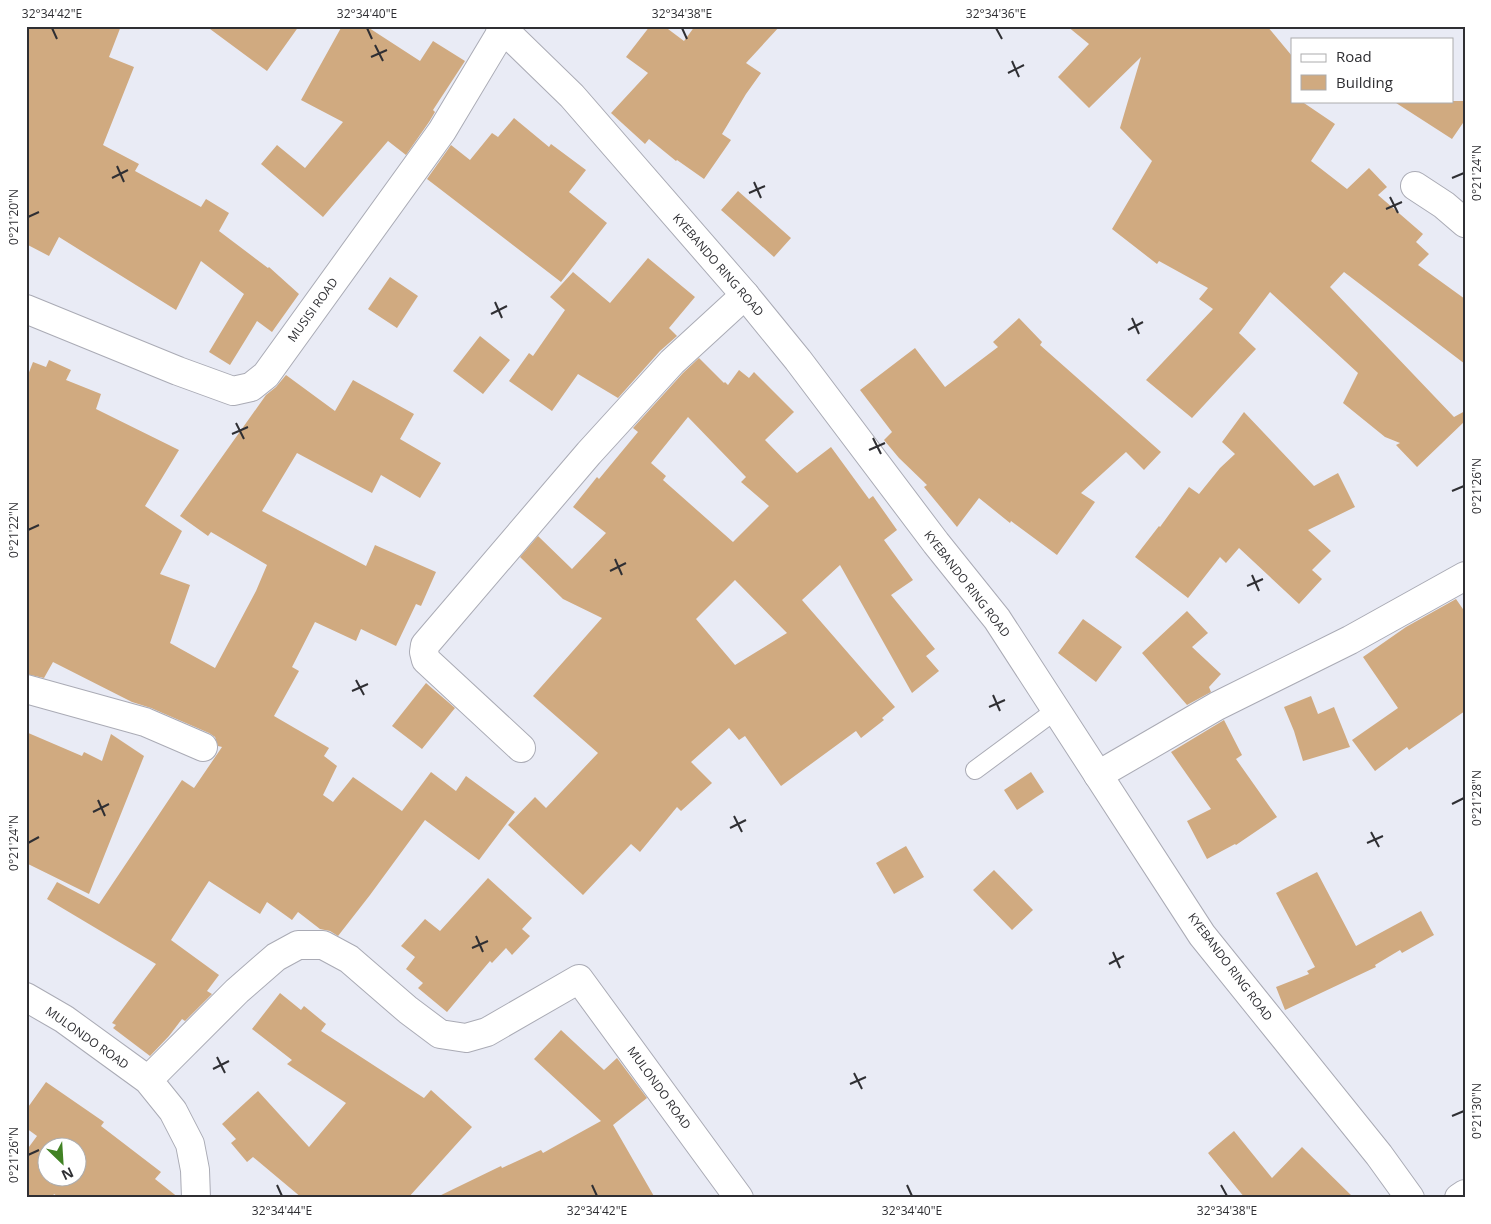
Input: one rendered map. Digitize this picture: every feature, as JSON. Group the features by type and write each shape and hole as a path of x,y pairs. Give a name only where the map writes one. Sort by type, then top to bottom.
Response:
{"street":[{"name":"KYEBANDO RING ROAD","path":"503,27 572,96 745,295 798,360 936,544 998,620 1202,935 1379,1155 1410,1198"},
{"name":"MUSISI ROAD","path":"26,309 178,371 233,391 251,386 266,375 442,130 503,27"},
{"path":"1415,186 1444,205 1465,223"},
{"path":"521,748 426,660 425,645 588,453 672,362 745,295"},
{"path":"1098,775 1217,706 1350,640 1465,576"},
{"path":"26,689 146,722 203,747"},
{"name":"MULONDO ROAD","path":"148,1080 237,991 276,957 298,944 323,945 349,959 408,1010 440,1034 466,1038 487,1032 579,979 739,1198"},
{"name":"MULONDO ROAD","path":"26,997 64,1019 148,1080 172,1110 190,1144 195,1170 196,1198"},
{"path":"1459,1198 1465,1194"}],"lane":[{"path":"975,770 1056,710"}],"building":[{"path":"26,26 121,26 109,57 134,67 103,145 139,164 135,171 201,207 206,199 229,213 219,231 269,267 299,294 272,332 257,321 230,365 209,352 244,294 201,261 176,310 59,237 49,256 26,244"},
{"path":"206,26 299,26 267,71"},
{"path":"342,26 366,26 420,61 433,41 465,61 433,110 435,112 429,122 406,155 388,141 323,217 261,164 277,145 305,168 343,122 301,100"},
{"path":"650,26 664,26 684,41 695,26 780,26 746,63 761,73 722,134 731,140 704,179 676,161 649,139 645,144 611,113 648,73 626,57"},
{"path":"1067,26 1267,26 1291,55 1291,102 1302,102 1335,124 1311,161 1347,189 1369,168 1387,187 1378,195 1423,234 1416,242 1429,254 1418,265 1465,299 1465,364 1344,272 1330,287 1454,417 1465,411 1465,421 1417,467 1396,445 1400,443 1385,437 1343,403 1358,373 1270,292 1239,333 1256,349 1192,418 1146,380 1213,309 1199,299 1208,288 1159,261 1157,264 1112,229 1152,161 1120,128 1141,57 1089,108 1058,77 1089,44"},
{"path":"1465,101 1465,120 1452,139 1395,102"},
{"path":"514,118 549,147 551,144 586,170 569,192 607,223 561,282 427,179 451,145 470,160 492,133 498,137"},
{"path":"738,191 791,238 774,257 721,210"},
{"path":"648,258 695,297 669,328 677,336 660,351 618,398 578,374 552,411 509,381 529,353 533,356 565,310 550,297 573,272 610,303"},
{"path":"390,277 418,296 397,328 368,309"},
{"path":"1019,318 1042,342 1040,345 1161,452 1144,470 1126,452 1081,493 1095,502 1057,555 1011,521 1010,523 979,498 957,527 924,487 927,485 899,458 884,440 892,432 860,390 915,348 945,387 998,347 993,342"},
{"path":"480,336 510,360 483,394 453,371"},
{"path":"699,358 728,385 739,370 749,378 754,372 794,412 765,440 797,473 831,447 869,499 873,496 897,530 884,540 913,580 891,595 935,649 926,656 939,671 912,693 840,565 802,600 895,707 882,718 884,720 861,738 856,731 781,786 745,736 739,740 729,728 691,762 712,783 681,811 677,807 640,852 631,844 583,895 508,825 535,797 546,808 598,753 533,696 602,618 563,599 520,557 538,536 572,569 606,533 573,507 597,477 599,479 638,432 633,428","holes":["688,417 746,477 741,482 769,506 733,542 663,480 666,476 651,463","735,580 787,633 735,665 696,619"]},
{"path":"49,360 71,370 66,380 101,394 96,409 179,450 145,506 182,531 160,574 190,585 170,643 215,668 256,591 267,565 211,532 208,536 180,516 266,395 286,375 335,411 353,380 414,414 400,439 441,463 420,498 381,475 372,493 297,453 262,511 366,566 375,545 436,572 421,606 416,604 396,646 361,629 356,641 315,622 292,667 299,671 274,716 329,748 324,756 337,766 323,795 333,802 353,777 402,811 431,772 456,791 466,776 515,812 479,860 425,820 338,936 330,931 320,929 298,912 292,920 267,902 260,914 209,881 171,940 219,975 207,991 212,994 185,1021 182,1019 150,1056 113,1028 116,1025 112,1023 156,964 47,899 57,882 99,904 182,780 194,788 222,747 218,746 215,737 209,733 151,708 132,702 53,662 44,678 26,674 26,380 33,362 46,367"},
{"path":"1244,412 1314,486 1338,473 1355,507 1308,530 1331,551 1312,570 1322,579 1299,604 1239,548 1226,563 1220,557 1188,598 1135,557 1189,487 1199,494 1220,468 1235,454 1222,442"},
{"path":"1456,599 1465,612 1465,711 1409,750 1407,747 1375,771 1352,740 1398,708 1363,657 1406,627"},
{"path":"1187,611 1208,633 1192,647 1221,674 1209,687 1211,692 1187,705 1142,653"},
{"path":"1083,619 1122,647 1096,682 1058,653"},
{"path":"426,683 455,708 422,749 392,726"},
{"path":"1311,696 1318,714 1334,707 1350,747 1303,761 1284,707"},
{"path":"1224,720 1242,755 1236,759 1277,817 1236,845 1207,859 1187,821 1211,809 1171,752"},
{"path":"26,732 82,756 84,752 102,761 111,734 144,756 89,894 26,863"},
{"path":"1031,772 1044,792 1017,810 1004,790"},
{"path":"906,846 924,877 894,894 876,863"},
{"path":"994,870 1033,910 1012,930 973,890"},
{"path":"1317,872 1356,946 1421,911 1434,935 1402,953 1400,950 1375,965 1376,967 1285,1010 1276,987 1309,974 1307,971 1315,967 1276,893"},
{"path":"488,878 532,918 522,929 530,936 512,955 506,948 492,963 490,961 447,1012 418,988 423,983 406,969 415,957 401,946 425,919 440,931"},
{"path":"280,993 301,1010 304,1006 326,1024 321,1031 424,1098 431,1090 472,1127 408,1198 302,1198 253,1157 247,1162 231,1143 236,1139 222,1124 258,1091 309,1147 346,1103 287,1064 292,1060 252,1029"},
{"path":"561,1030 604,1070 617,1058 647,1098 613,1125 655,1198 435,1198 501,1166 502,1168 541,1150 543,1153 601,1121 534,1059"},
{"path":"46,1082 104,1122 101,1126 161,1172 155,1179 179,1198 60,1198 54,1194 52,1198 26,1198 26,1151 37,1136 26,1128 26,1110"},
{"path":"1234,1131 1272,1178 1302,1147 1354,1198 1245,1198 1208,1153"}]}
